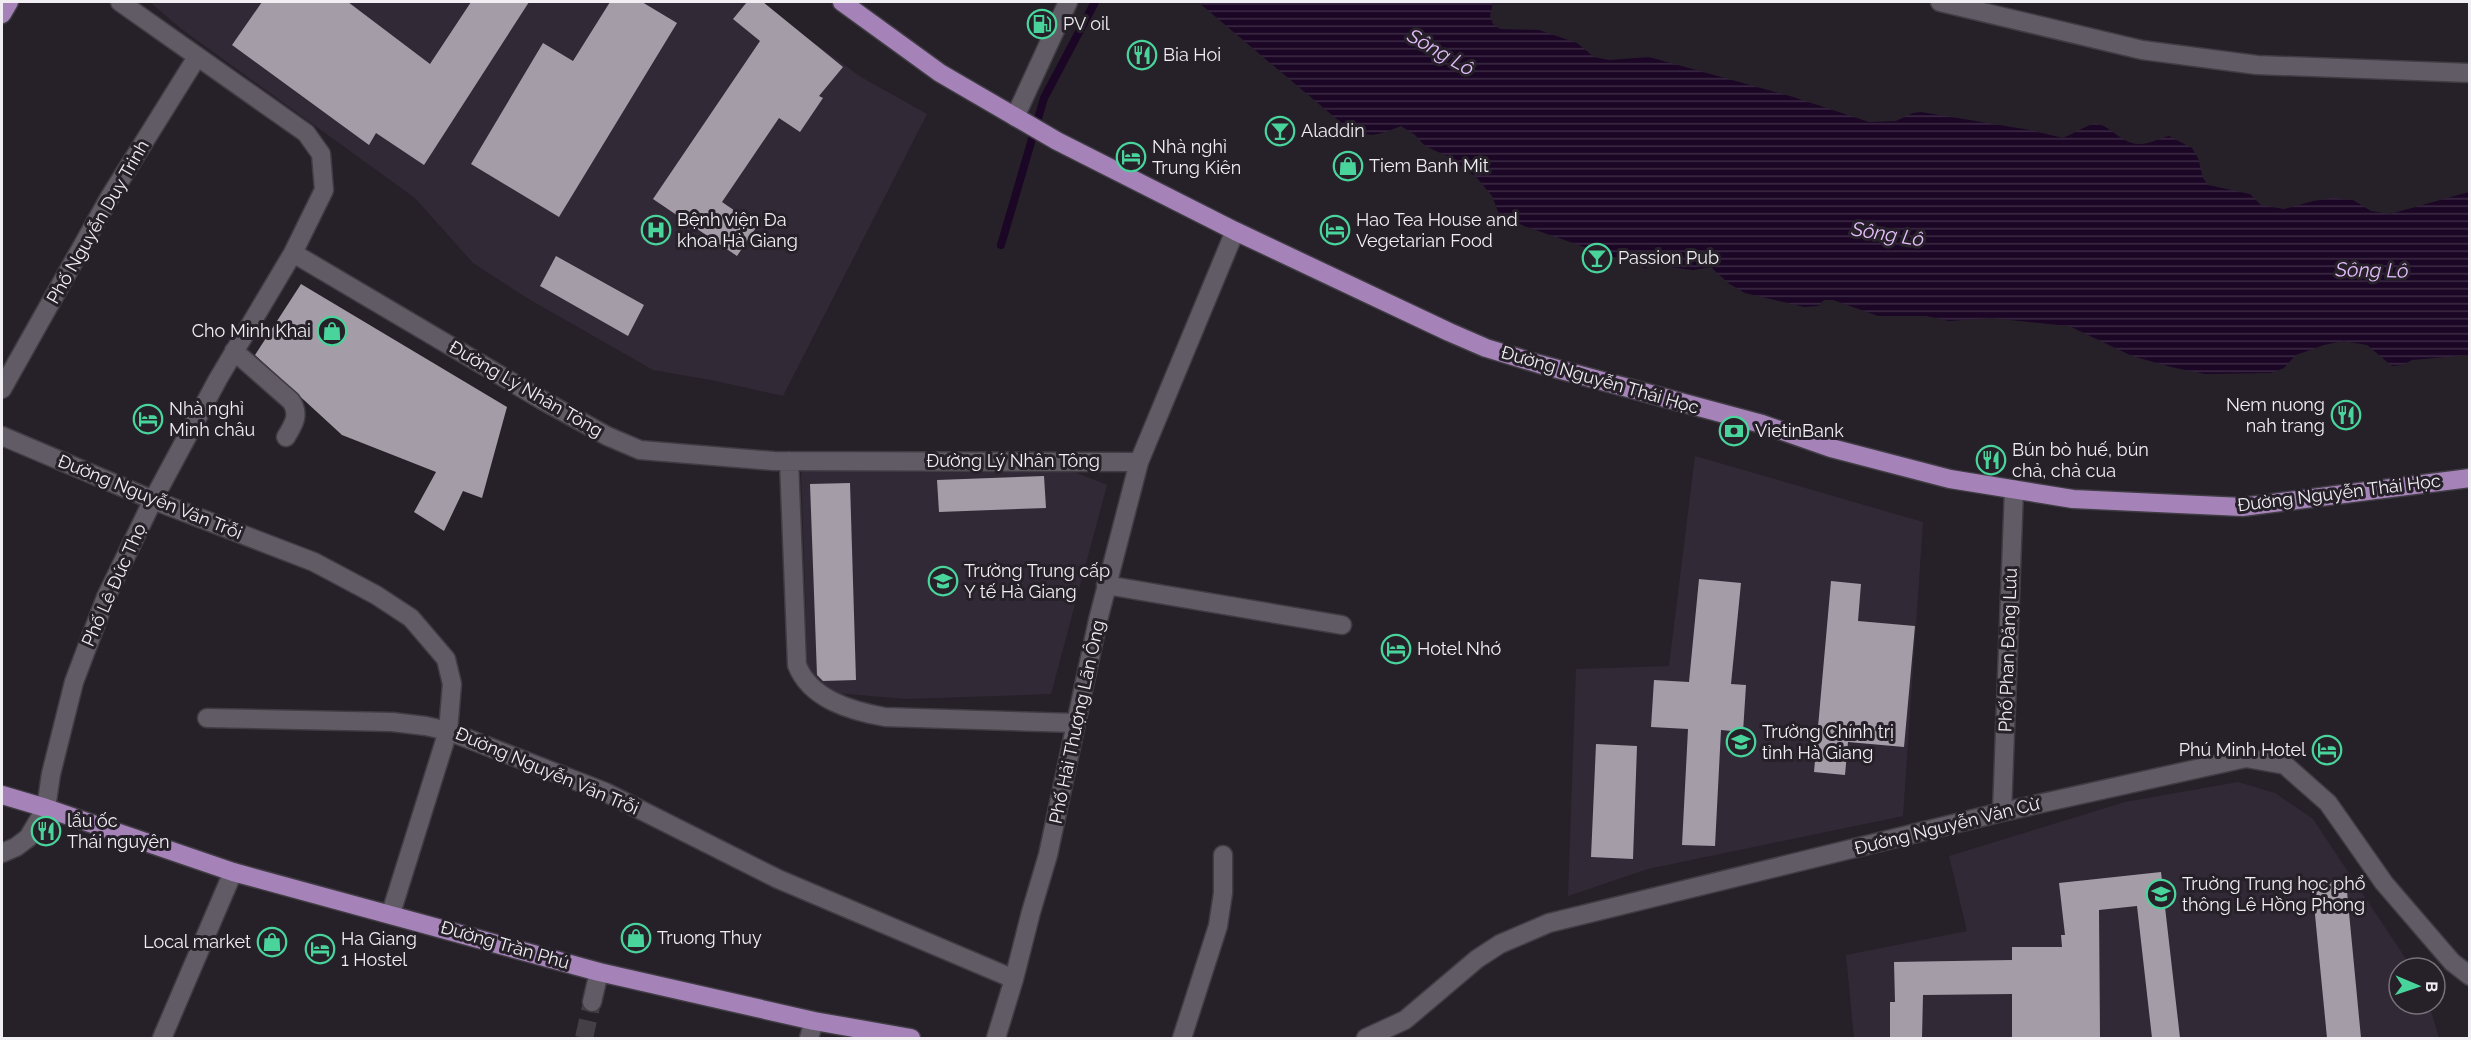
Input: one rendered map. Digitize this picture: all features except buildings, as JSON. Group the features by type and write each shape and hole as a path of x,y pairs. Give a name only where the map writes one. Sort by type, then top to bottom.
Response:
{"main road":[{"path":"2,14 9,2"},
{"name":"Đường Nguyễn Thái Học","path":"842,2 940,73 1057,141 1235,231 1486,348 1539,364 1761,424 1832,448 1950,479 2073,499 2242,507 2469,478"},
{"name":"Đường Trần Phú","path":"2,795 233,872 391,913 812,1030 911,1038"}],"street":[{"path":"120,2 306,133 321,154 324,190 293,253"},
{"path":"1018,119 1068,2"},
{"path":"1946,2 2142,50 2257,65 2469,73"},
{"name":"Phố Nguyễn Duy Trinh","path":"2,389 111,195 197,57"},
{"name":"Phố Hải Thượng Lãn Ông","path":"1014,979 1048,855 1106,585 1138,462 1235,231"},
{"name":"Phố Lê Đức Thọ","path":"45,808 74,682 106,597 153,500 234,351 293,253"},
{"name":"Đường Lý Nhân Tông","path":"293,253 542,400 625,445 640,450 789,462 1138,462"},
{"path":"234,351 291,401 296,410 295,424 286,437"},
{"name":"Đường Nguyễn Văn Trỗi","path":"2,435 153,500 314,562 346,577 411,618 446,659 452,684 448,731 605,792 778,879 1014,979"},
{"path":"789,462 797,665 802,677 810,686 836,703 885,717 1075,723"},
{"name":"Phố Phan Đăng Lưu","path":"2002,812 2014,489"},
{"path":"1106,585 1342,625"},
{"path":"207,718 392,722 448,731 391,913"},
{"name":"Đường Nguyễn Văn Cừ","path":"1366,1038 1405,1020 1463,970 1500,944 1549,923 2002,812 2246,758 2285,765 2328,803 2384,883 2452,962 2469,976"},
{"path":"2,853 16,847 27,838 45,808"},
{"path":"1182,1038 1218,926 1223,893 1223,855"},
{"path":"162,1038 233,872"},
{"path":"592,1002 599,972"},
{"path":"996,1038 1014,979"}],"shaded area":[{"name":"Bệnh viện Đa khoa Hà Giang","path":"150,2 758,2 861,77 927,114 783,396 653,370 527,298 473,263 415,198 180,28"},
{"name":"Trường Chính trị tỉnh Hà Giang","path":"1695,456 1923,522 1903,816 1648,869 1568,896 1576,669 1669,666"},
{"name":"Trường Trung cấp Y tế Hà Giang","path":"1060,466 1107,485 1051,694 906,699 824,692 808,677 801,470"},
{"name":"Truờng Trung học phổ thông Lê Hồng Phong","path":"2238,782 2275,793 2313,819 2404,956 2387,956 2387,1016 2433,1016 2439,1038 1854,1038 1846,955 1967,931 1949,856 2125,802"}],"water":[{"name":"Sông Lô","path":"1198,2 1493,2 1490,16 1493,24 1500,29 1539,30 1577,43 1594,57 1609,60 1649,57 1790,96 1869,122 1896,121 1921,112 2030,130 2063,138 2093,124 2103,125 2125,140 2138,144 2169,136 2192,148 2198,158 2203,178 2208,185 2250,194 2261,205 2284,209 2333,198 2353,200 2371,211 2390,214 2469,192 2469,355 2412,360 2402,365 2392,366 2367,345 2343,341 2296,355 2284,368 2271,373 2205,374 2132,356 2069,326 1991,318 1949,321 1926,316 1878,316 1833,300 1824,300 1818,306 1804,307 1745,293 1728,283 1711,267 1693,270 1656,265 1645,268 1524,226 1499,214 1492,196 1477,178 1447,156 1425,146 1415,135 1401,126 1373,135 1360,133 1345,126"}],"waterway":[{"path":"1001,245 1044,98 1095,2"}],"tunnel":[{"path":"584,1038 592,1002"}],"place":[{"name":"PV oil","path":"1042,24"},
{"name":"Bia Hoi","path":"1142,55"},
{"name":"Aladdin","path":"1280,131"},
{"name":"Nhà nghỉ Trung Kiên","path":"1131,157"},
{"name":"Tiem Banh Mit","path":"1348,166"},
{"name":"Bệnh viện Đa khoa Hà Giang","path":"656,230"},
{"name":"Hao Tea House and Vegetarian Food","path":"1335,230"},
{"name":"Passion Pub","path":"1597,258"},
{"name":"Cho Minh Khai","path":"332,331"},
{"name":"Nem nuong nah trang","path":"2346,415"},
{"name":"Nhà nghỉ Minh châu","path":"148,419"},
{"name":"VietinBank","path":"1734,431"},
{"name":"Bún bò huế, bún chả, chả cua","path":"1991,460"},
{"name":"Trường Trung cấp Y tế Hà Giang","path":"943,581"},
{"name":"Hotel Nhớ","path":"1396,649"},
{"name":"Trường Chính trị tỉnh Hà Giang","path":"1741,742"},
{"name":"Phú Minh Hotel","path":"2327,750"},
{"name":"lẩu ốc Thái nguyên","path":"46,831"},
{"name":"Truờng Trung học phổ thông Lê Hồng Phong","path":"2161,894"},
{"name":"Truong Thuy","path":"636,938"},
{"name":"Local market","path":"272,942"},
{"name":"Ha Giang 1 Hostel","path":"320,949"}]}
